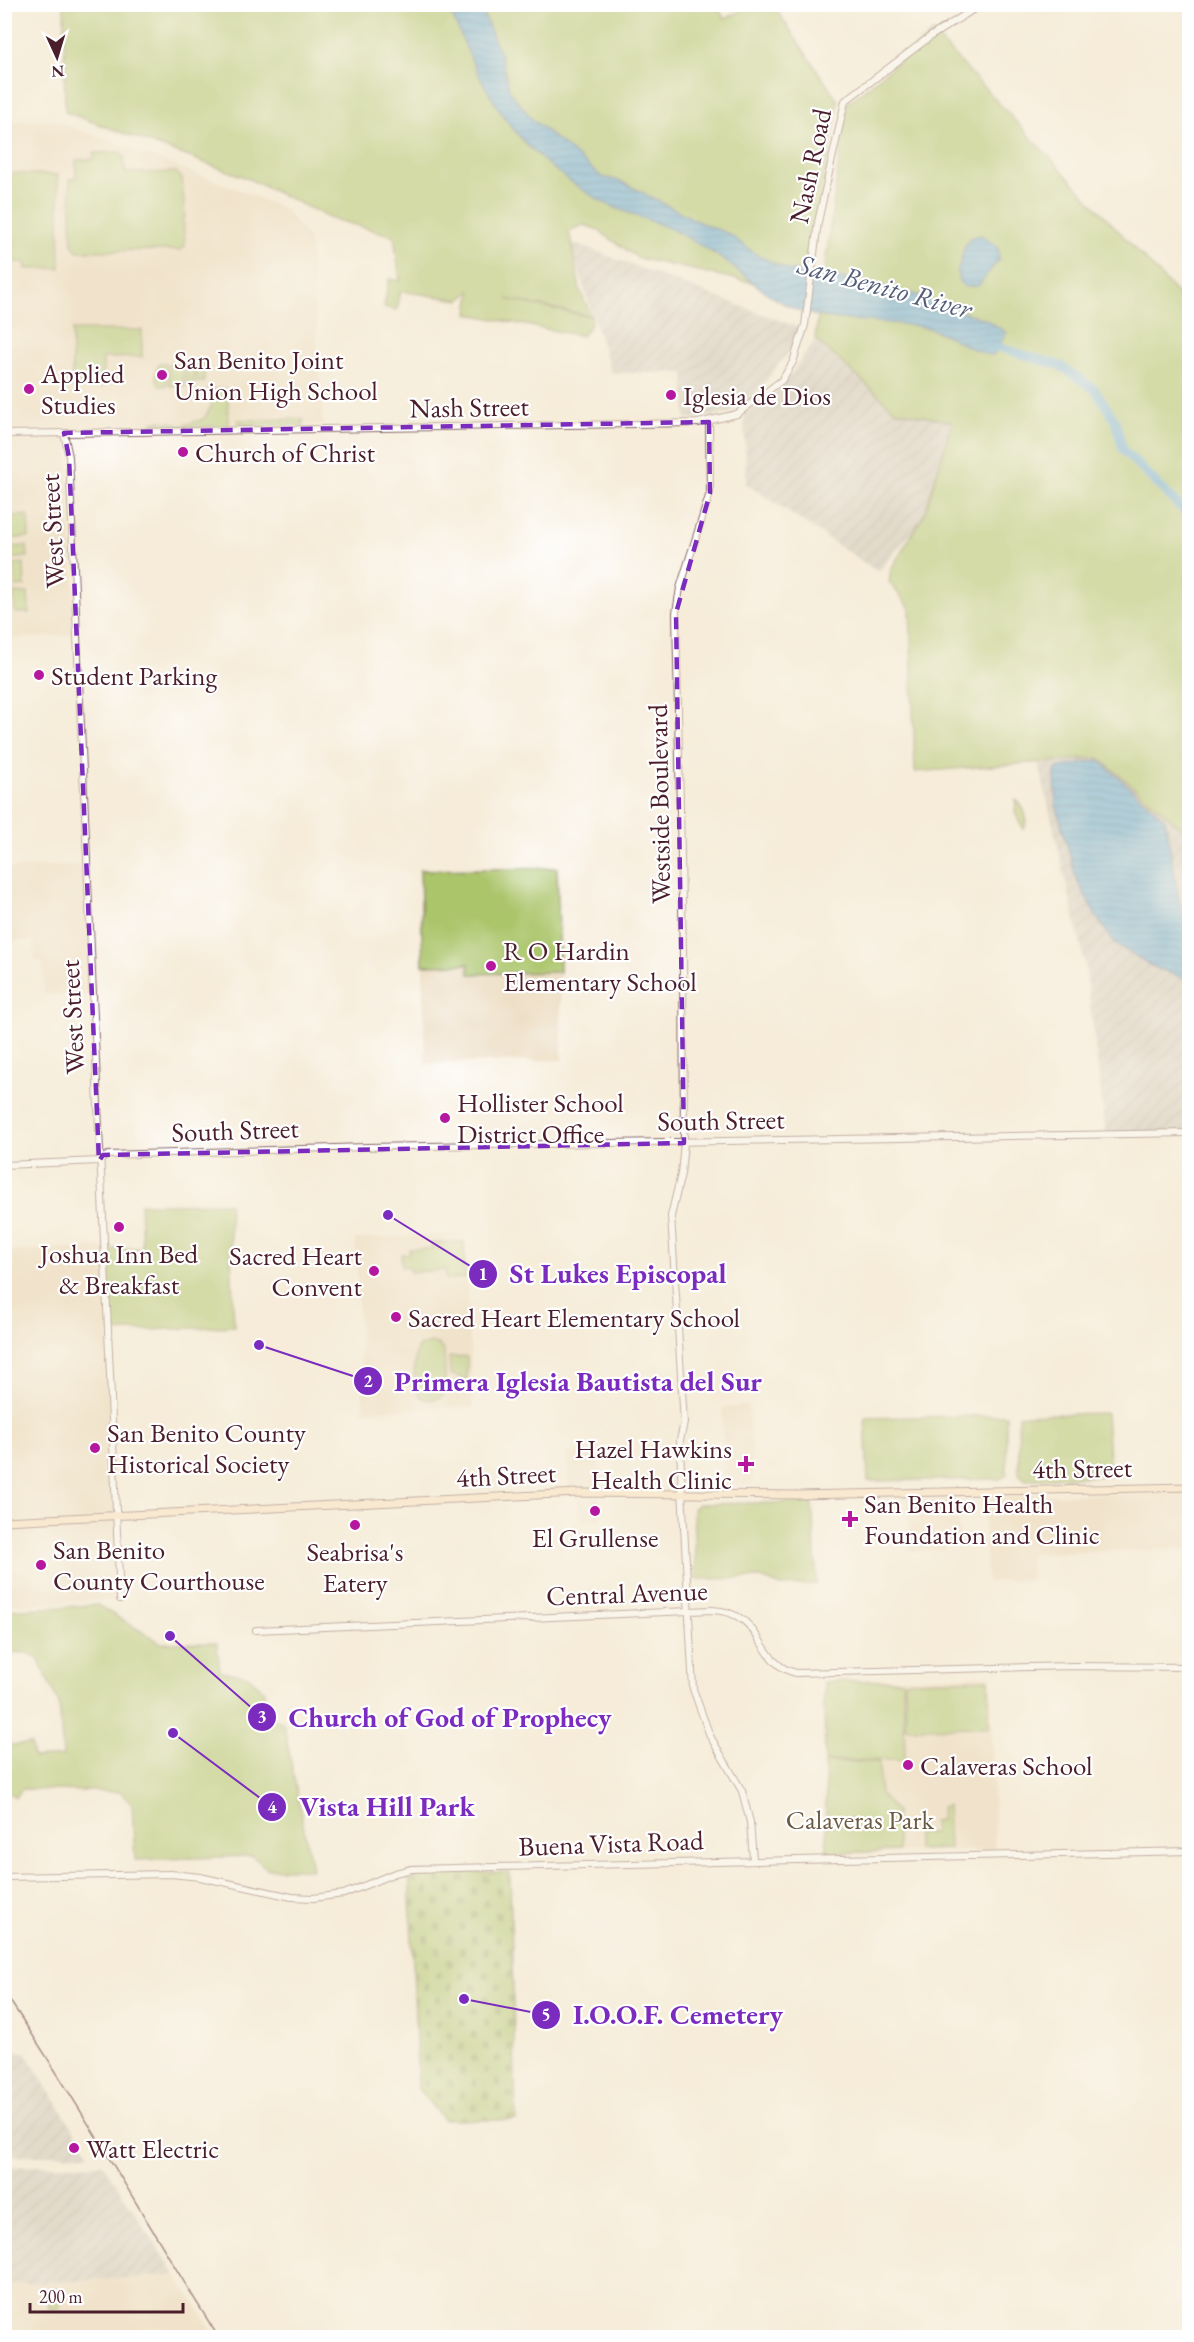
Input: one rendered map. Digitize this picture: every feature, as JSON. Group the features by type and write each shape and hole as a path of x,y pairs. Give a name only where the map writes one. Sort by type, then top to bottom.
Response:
{"main road":[{"name":"4th Street","path":"4,1521 579,1493 681,1496 1190,1487"}],"street":[{"name":"Nash Road","path":"737,414 782,380 793,362 803,334 817,230 829,166 845,101 931,36 982,4"},
{"name":"Nash Street","path":"64,433 710,422 737,414"},
{"name":"Westside Boulevard","path":"710,422 710,493 680,588 676,613 683,952 684,1143 681,1174 671,1216 684,1423 680,1440 681,1496 695,1696 710,1736 741,1791 750,1822 753,1859"},
{"path":"4,434 64,433"},
{"name":"West Street","path":"64,433 69,457 120,1599"},
{"name":"South Street","path":"4,1165 99,1161 108,1155 367,1147 1190,1133"},
{"name":"Central Avenue","path":"256,1630 721,1610 738,1615 752,1627 774,1661 796,1673 1073,1666 1190,1667"},
{"name":"Buena Vista Road","path":"4,1877 171,1874 200,1877 286,1896 314,1898 344,1894 394,1873 412,1869 753,1859 1190,1851"}],"highlighted area":[{"path":"709,422 710,493 676,613 684,1143 103,1155 99,1161 69,457 64,433"}],"shaded area":[{"name":"San Benito Joint Union High School","path":"53,120 245,192 286,210 309,239 324,425 67,432 76,635 5,639 5,121"},
{"path":"569,241 805,330 746,404 726,414 686,419 684,373 611,373"},
{"path":"815,341 894,410 951,421 927,515 878,572 746,484 744,412 777,392"},
{"path":"1093,745 1189,819 1189,1133 1106,1134 1085,964 1036,752"},
{"path":"87,865 92,993 44,995 42,962 35,961 34,940 5,941 4,868"},
{"name":"R O Hardin Elementary School","path":"558,868 562,1060 425,1064 421,871"},
{"path":"465,1233 473,1407 363,1411 355,1239"},
{"path":"104,1246 120,1599 5,1605 5,1251"},
{"path":"749,1405 753,1484 724,1485 722,1408"},
{"path":"598,1451 601,1487 568,1490 566,1453"},
{"path":"1189,1492 1189,1549 1031,1554 1031,1580 987,1582 983,1496"},
{"path":"598,1496 601,1502 602,1520 579,1521 577,1498"},
{"path":"959,1499 959,1539 947,1542 943,1550 913,1551 910,1548 908,1504 910,1501"},
{"name":"Calaveras School","path":"991,1675 995,1850 825,1855 823,1680"},
{"path":"26,2052 90,2154 5,2156 5,2053"},
{"path":"103,2164 176,2275 5,2285 5,2167"},
{"path":"176,2275 217,2337 5,2338 5,2285"}],"green space":[{"path":"715,4 725,19 752,5 773,5 838,101 801,307 768,286 638,258 596,229 584,225 569,231 580,290 591,316 507,299 591,317 591,324 582,336 468,314 471,291 460,300 401,291 397,310 384,307 389,279 400,281 394,236 330,218 247,178 65,112 64,5"},
{"path":"933,33 1189,306 1189,834 1099,758 915,772 910,608 889,582 891,569 925,513 952,422 895,410 815,339 847,104"},
{"path":"119,152 124,157 125,173 176,172 182,178 185,246 181,250 78,251 72,245 70,179 76,178 76,160 94,159 94,153"},
{"path":"11,173 58,175 60,268 26,269 25,262 13,262 13,241 6,241 3,211"},
{"path":"72,330 142,330 142,357 103,358 103,387 72,387"},
{"path":"184,362 184,386 169,386 169,363"},
{"path":"187,362 194,362 194,386 187,386"},
{"path":"196,362 204,362 204,382 197,382"},
{"path":"159,363 166,363 166,386 160,386 157,381 156,372"},
{"path":"208,389 228,391 228,426 149,428 154,421 171,422 181,426 204,419 212,405"},
{"path":"303,419 303,425 238,426 238,420"},
{"path":"28,515 29,537 6,539 5,517"},
{"path":"27,546 28,557 7,559 6,547"},
{"path":"24,563 25,586 15,587 14,564"},
{"path":"14,593 28,593 29,613 15,613"},
{"path":"1016,800 1022,806 1025,814 1024,830 1015,813"},
{"path":"557,868 560,972 469,974 469,964 423,965 420,870"},
{"path":"229,1203 234,1326 111,1332 106,1249 142,1248 140,1204"},
{"path":"464,1242 465,1278 446,1279 445,1270 410,1272 409,1266 402,1267 401,1254 409,1254 409,1249 432,1249 432,1243"},
{"path":"438,1344 444,1351 446,1391 439,1398 430,1400 421,1397 418,1393 415,1364 419,1346"},
{"path":"449,1357 467,1357 467,1380 450,1374"},
{"path":"1106,1413 1110,1475 1025,1480 1019,1474 1018,1415"},
{"path":"1006,1415 1007,1474 1001,1479 868,1481 865,1418"},
{"path":"812,1502 817,1584 781,1586 761,1578 696,1579 693,1509 698,1504"},
{"path":"97,1605 161,1643 217,1643 220,1671 248,1676 264,1691 265,1717 283,1722 312,1869 268,1869 252,1856 135,1860 132,1805 121,1792 22,1789 16,1797 5,1791 5,1745 31,1744 33,1758 63,1756 59,1704 37,1657 28,1653 5,1652 5,1610"},
{"path":"989,1679 989,1727 906,1728 905,1681"},
{"path":"903,1680 905,1760 825,1761 824,1682"},
{"name":"Calaveras Park","path":"825,1762 879,1762 880,1794 896,1812 898,1851 827,1853"},
{"path":"947,1805 949,1849 917,1850 917,1833 934,1833 933,1821 941,1820 941,1807"},
{"path":"409,1872 510,1872 516,2120 444,2120 418,2089"},
{"path":"49,2288 59,2288 60,2309 49,2309"}],"water":[{"path":"448,5 477,5 483,12 500,54 510,92 533,120 602,177 620,181 701,223 729,234 757,255 788,270 855,280 922,296 934,303 985,319 1007,333 993,355 979,352 927,328 828,318 799,311 772,297 723,259 681,234 599,200 543,160 504,118 475,67"},
{"path":"981,235 998,248 999,259 978,286 965,287 959,281 957,272 967,242 970,238"},
{"path":"1099,760 1165,819 1179,899 1189,935 1189,980 1154,967 1116,945 1097,918 1076,878 1056,804 1055,772 1058,768"}],"waterway":[{"name":"San Benito River","path":"987,344 989,348 998,347 1061,366 1095,390 1115,420 1123,450 1190,517"}],"railway":[{"path":"4,1992 59,2077 219,2338"}],"place":[{"name":"San Benito Joint Union High School","path":"162,375"},
{"name":"Applied Studies","path":"29,389"},
{"name":"Iglesia de Dios","path":"671,395"},
{"name":"Church of Christ","path":"183,452"},
{"name":"Student Parking","path":"39,675"},
{"name":"R O Hardin Elementary School","path":"491,966"},
{"name":"Hollister School District Office","path":"445,1118"},
{"name":"St Lukes Episcopal","path":"388,1215"},
{"name":"Joshua Inn Bed & Breakfast","path":"119,1227"},
{"name":"Sacred Heart Convent","path":"374,1271"},
{"name":"Sacred Heart Elementary School","path":"396,1317"},
{"name":"Primera Iglesia Bautista del Sur","path":"259,1345"},
{"name":"San Benito County Historical Society","path":"95,1448"},
{"name":"Hazel Hawkins Health Clinic","path":"746,1464"},
{"name":"El Grullense","path":"595,1511"},
{"name":"San Benito Health Foundation and Clinic","path":"850,1519"},
{"name":"Seabrisa's Eatery","path":"355,1525"},
{"name":"San Benito County Courthouse","path":"41,1565"},
{"name":"Church of God of Prophecy","path":"170,1636"},
{"name":"Vista Hill Park","path":"173,1733"},
{"name":"Calaveras School","path":"908,1765"},
{"name":"I.O.O.F. Cemetery","path":"464,1999"},
{"name":"Watt Electric","path":"74,2148"}]}
